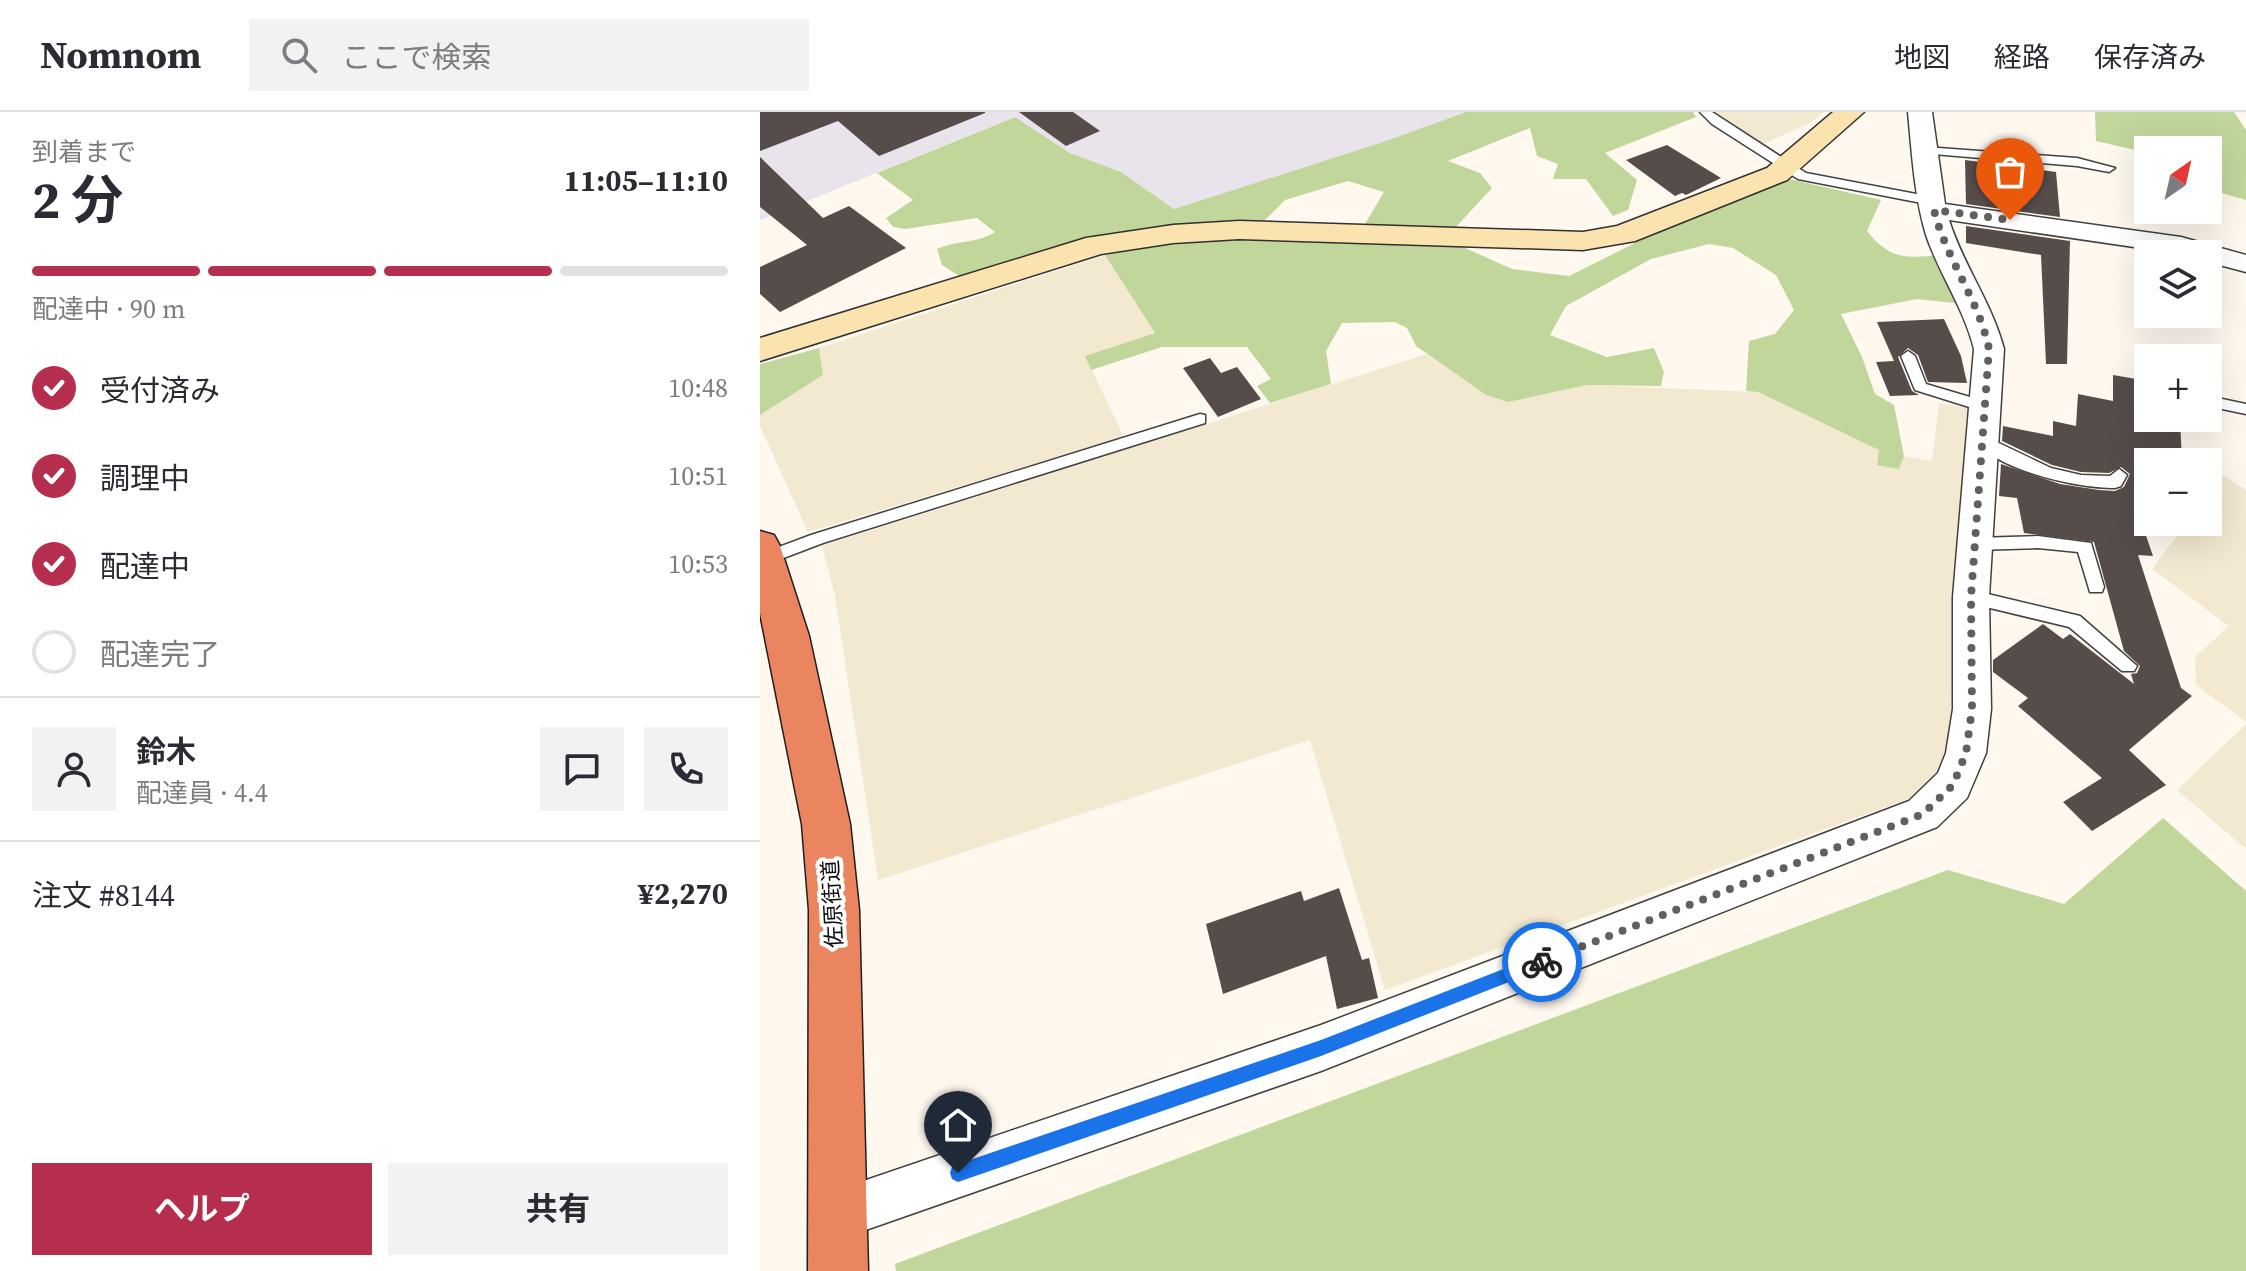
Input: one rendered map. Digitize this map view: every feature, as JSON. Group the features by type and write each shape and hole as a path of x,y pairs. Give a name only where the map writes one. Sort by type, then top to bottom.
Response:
{"highway":[{"name":"佐原街道","path":"762,553 788,636 826,824 834,910 838,1271"}],"street":[{"path":"760,350 1097,245 1173,234 1239,230 1583,241 1639,229 1788,168 1850,112"},
{"path":"837,1215 1321,1048 1923,814 1953,785 1966,753 1972,709 1971,597 1989,349 1984,325 1940,236 1920,112"},
{"path":"1933,205 2181,245 2246,264"}],"lane":[{"path":"1706,112 1716,122 1802,176 1933,205"},
{"path":"1925,151 2077,162 2109,168"},
{"path":"1908,356 1920,387 1984,424 2008,457 2096,484 2115,482 2119,475"},
{"path":"2222,404 2246,409"},
{"path":"762,553 817,539 1200,419"},
{"path":"1975,544 2038,542 2085,547 2096,587"},
{"path":"1971,597 2074,621 2128,666"}],"shaded area":[{"path":"760,112 1466,112 1174,209 1121,172 1070,153 1014,117 760,220"},
{"path":"1715,112 1824,112 1810,123 1763,144"},
{"path":"1105,255 1155,333 1085,356 1124,437 808,532 760,426 760,415 823,375 819,348"},
{"path":"1427,354 1486,395 1508,402 1587,385 1758,392 1880,450 1899,469 1904,456 1932,461 1939,403 1968,408 1949,748 1939,774 1913,797 1385,990 1310,740 878,880 835,596 822,546"},
{"path":"2222,476 2246,490 2246,722 2196,685 2195,657 2229,626 2152,569 2177,536 2222,536"},
{"path":"2246,724 2246,849 2177,790"}],"green space":[{"path":"1466,112 1693,112 1696,117 1605,153 1637,180 1628,210 1613,216 1586,179 1553,179 1558,164 1537,156 1530,128 1448,161 1480,173 1492,188 1453,230 1365,224 1384,192 1348,181 1285,200 1262,223 961,277 942,265 937,249 995,232 977,218 905,229 893,227 886,218 913,200 877,173 1015,117 1070,153 1121,172 1174,209"},
{"path":"2095,112 2234,112 2246,130 2246,200 2222,193 2222,136 2134,136 2134,150 2096,141"},
{"path":"1789,179 1881,200 1867,231 1883,247 1899,255 1940,255 1963,304 1917,299 1841,314 1862,357 1875,394 1894,405 1904,456 1899,469 1877,465 1879,450 1758,392 1746,391 1749,341 1775,334 1794,310 1776,275 1733,248 1709,244 1651,259 1566,306 1550,335 1607,357 1654,348 1664,372 1661,386 1587,385 1508,402 1486,395 1416,346 1407,328 1395,322 1342,323 1326,351 1331,384 1270,403 1257,386 1271,379 1247,347 1162,347 1091,370 1085,356 1155,333 1105,255 1165,244 1238,240 1463,247 1512,269 1569,276 1643,239"},
{"path":"819,348 823,375 760,415 760,364"},
{"path":"2163,818 2246,891 2246,1271 896,1271 895,1264 1948,870 2064,904"}],"building":[{"path":"760,112 985,113 879,156 838,121 760,151"},
{"path":"1019,112 1073,112 1100,131 1066,146"},
{"path":"1667,145 1721,178 1686,195 1675,196 1626,160"},
{"path":"760,157 823,218 849,206 906,248 780,312 760,294 760,267 807,245 760,207"},
{"path":"1965,160 2056,172 2060,217 1966,204"},
{"path":"1966,226 2070,241 2067,364 2046,364 2041,255 1966,243"},
{"path":"1944,319 1961,356 1967,383 1928,382 1918,355 1908,348 1898,357 1912,391 1919,395 1890,396 1876,362 1894,361 1877,322"},
{"path":"1210,358 1221,373 1237,367 1261,399 1218,417 1183,368"},
{"path":"2113,375 2134,379 2134,432 2181,432 2181,448 2134,448 2134,536 2146,536 2153,556 2138,555 2181,688 2192,696 2129,750 2166,785 2092,831 2063,802 2102,778 2018,706 2028,698 1993,672 1993,660 2043,624 2063,639 2070,634 2134,684 2131,674 2137,673 2140,666 2124,651 2094,542 2024,533 2017,498 1999,496 2001,464 2060,484 2115,491 2124,487 2130,474 2121,467 2109,473 2081,472 2052,465 2002,441 2003,426 2053,436 2053,421 2076,426 2078,394 2113,401"},
{"path":"1339,888 1362,960 1369,958 1378,998 1337,1009 1326,956 1223,994 1206,924 1301,891 1304,901"}],"way so far":[{"path":"1542,962 1923,814 1953,785 1966,753 1972,709 1971,597 1989,349 1984,325 1940,236 1934,210 2010,220"}],"route":[{"path":"958,1173 1321,1048 1542,962"}]}
